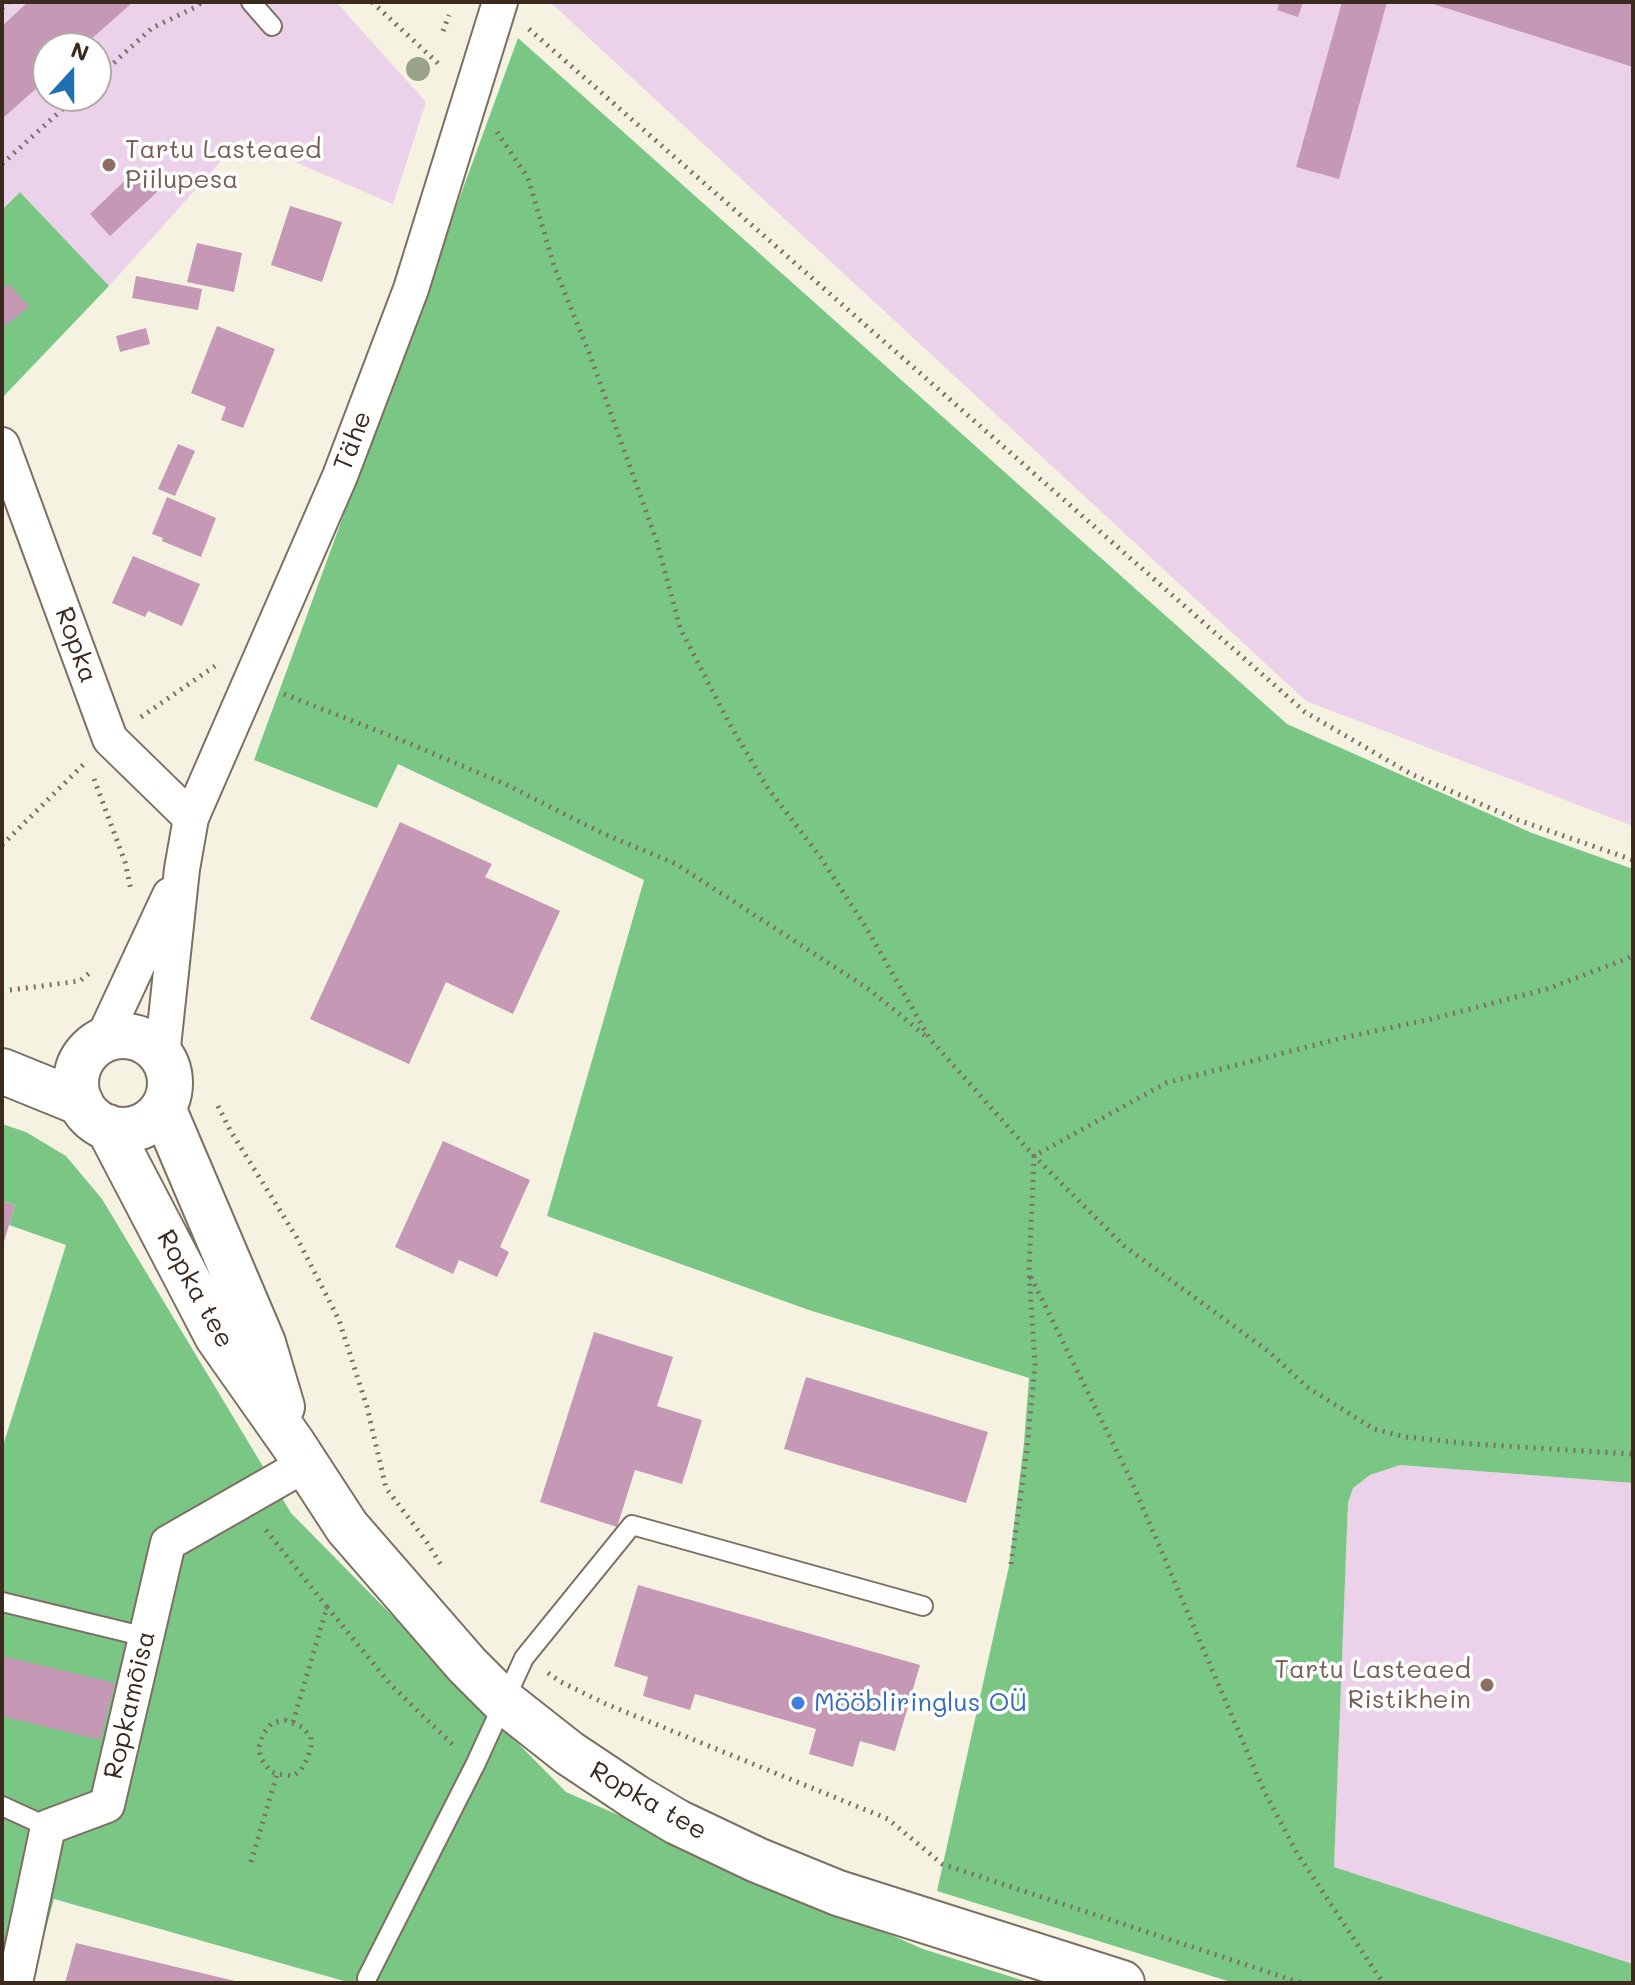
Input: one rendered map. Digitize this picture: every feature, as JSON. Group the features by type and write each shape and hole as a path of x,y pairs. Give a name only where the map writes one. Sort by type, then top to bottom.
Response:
{"street":[{"name":"Tähe","path":"162,1056 182,869 191,818 340,476 411,289 500,3"},
{"name":"Ropka","path":"2,445 110,739 191,818"},
{"name":"Tähe","path":"93,1083 182,869"},
{"path":"2,1059 93,1083 123,1130 152,1120 163,1108 170,1082 162,1056 153,1046 129,1036 116,1036 93,1083"},
{"path":"2,1071 93,1083"},
{"name":"Ropka tee","path":"93,1083 217,1336 347,1527 467,1665 503,1701 569,1753 635,1797 677,1822 757,1860 838,1893 1122,1983"},
{"name":"Ropka tee","path":"163,1108 263,1343 299,1454"},
{"name":"Ropkamõisa","path":"48,1827 107,1805 168,1543 245,1498 299,1454"},
{"path":"15,1983 48,1827"}],"lane":[{"path":"251,2 272,26"},
{"path":"367,1978 476,1763 524,1658 632,1525 923,1606"},
{"path":"2,1602 146,1637"},
{"path":"2,1806 48,1827"}],"path":[{"path":"2,8 9,2"},
{"path":"112,64 152,28 201,2"},
{"path":"372,2 471,97 528,178 555,269 590,355 657,542 680,628 729,723 767,787 821,858 867,929 930,1039"},
{"path":"500,3 1305,712 1411,774 1518,820 1633,860"},
{"path":"443,31 449,15"},
{"path":"2,164 59,112"},
{"path":"283,694 505,784 602,833 676,864 870,990 930,1039 1034,1156 1124,1246 1268,1351 1307,1387 1374,1429 1406,1437 1472,1444 1633,1454"},
{"path":"93,775 125,862 132,892"},
{"path":"1034,1156 1166,1083 1547,989 1633,955"},
{"path":"2,991 80,981 100,965"},
{"path":"218,1106 297,1238 339,1320 367,1407 386,1488 443,1568"},
{"path":"1011,1564 1035,1364 1029,1273 1034,1156"},
{"path":"1029,1273 1131,1480 1264,1791 1297,1853 1383,1983"},
{"path":"245,1498 257,1518 390,1684 476,1763"},
{"path":"293,1722 327,1607"},
{"path":"524,1658 561,1682 606,1704 888,1819 942,1864 1301,1983"},
{"path":"293,1722 311,1737 308,1757 301,1770 293,1776 277,1774 270,1771 262,1760 260,1740 272,1723 293,1722"},
{"path":"251,1862 277,1774"}],"shaded area":[{"name":"Tartu Lasteaed Piilupesa","path":"2,2 336,2 426,102 393,204 241,139 109,286 20,192 2,210"},
{"path":"550,2 1633,2 1633,826 1306,701"},
{"name":"Tartu Lasteaed Ristikhein","path":"1400,1465 1633,1483 1633,1964 1334,1867 1348,1503 1353,1488 1370,1475"}],"green space":[{"path":"518,38 1287,724 1532,833 1633,869 1633,1483 1400,1465 1370,1475 1353,1488 1348,1503 1334,1867 1633,1964 1633,1983 1234,1983 937,1891 1009,1566 1029,1378 809,1310 547,1216 644,880 398,764 377,808 254,760"},
{"path":"20,192 109,286 2,398 2,210"},
{"path":"2,1124 26,1132 66,1156 102,1199 291,1513 566,1792 923,1949 1031,1983 351,1983 54,1899 31,1983 2,1983 2,1449 66,1245 9,1225 15,1205 2,1201"}],"building":[{"path":"28,2 133,2 99,32 32,32 32,92 2,119 2,26"},
{"path":"1272,2 1303,2 1298,17 1277,10 1279,5"},
{"path":"1342,2 1387,2 1339,179 1296,167"},
{"path":"1633,2 1633,67 1430,3"},
{"path":"136,170 157,192 110,236 90,214"},
{"path":"290,206 342,222 322,282 271,265"},
{"path":"197,243 242,253 234,292 187,282"},
{"path":"136,276 202,289 198,310 132,298"},
{"path":"9,284 29,307 2,328 2,289"},
{"path":"217,326 275,349 243,428 221,420 226,407 191,393"},
{"path":"146,328 150,344 120,352 116,336"},
{"path":"178,444 195,451 175,496 158,489"},
{"path":"167,497 216,518 201,557 152,534"},
{"path":"133,556 200,584 182,626 148,611 145,617 112,603"},
{"path":"400,822 492,864 485,877 560,911 513,1014 446,982 409,1064 310,1019"},
{"path":"443,1141 530,1180 500,1247 509,1252 497,1277 459,1260 453,1274 395,1247"},
{"path":"2,1201 15,1205 3,1245 2,1244"},
{"path":"594,1332 673,1357 657,1406 702,1420 682,1484 635,1470 617,1527 540,1502"},
{"path":"806,1377 988,1432 966,1503 784,1449"},
{"path":"638,1585 920,1665 895,1751 860,1741 853,1767 809,1754 816,1729 695,1694 690,1710 643,1696 648,1677 614,1666"},
{"path":"2,1656 115,1683 100,1740 2,1716"},
{"path":"76,1943 239,1982 239,1983 65,1983"}],"place":[{"name":"Tartu Lasteaed Piilupesa","path":"109,165"},
{"name":"Tartu Lasteaed Ristikhein","path":"1487,1685"},
{"name":"Mööbliringlus OÜ","path":"798,1703"}]}
